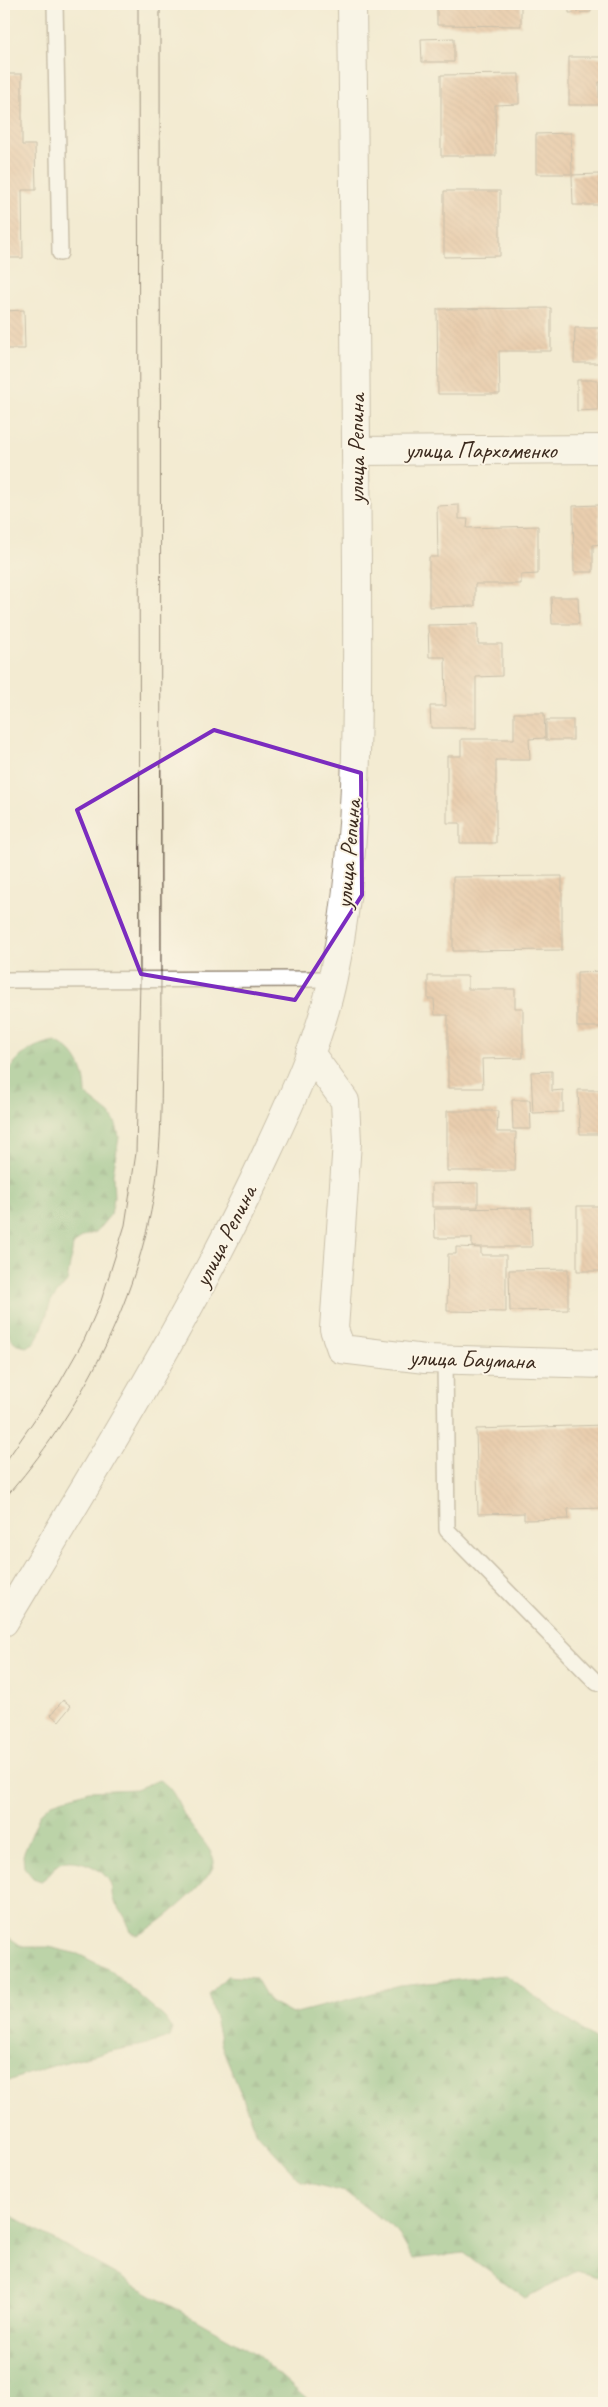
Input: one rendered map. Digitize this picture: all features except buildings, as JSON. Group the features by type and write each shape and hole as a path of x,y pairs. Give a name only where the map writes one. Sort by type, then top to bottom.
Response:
{"street":[{"name":"улица Репина","path":"4,1622 11,1598 189,1308 231,1227 277,1131 310,1053 333,979 348,880 357,728 357,451 352,4"},
{"name":"улица Пархоменко","path":"357,451 604,449"},
{"name":"улица Баумана","path":"310,1053 345,1101 347,1142 334,1329 341,1349 445,1360 604,1364"}],"lane":[{"path":"55,4 60,253"},
{"path":"4,980 333,979"},
{"path":"445,1360 447,1530 597,1683 604,1683"}],"highlighted area":[{"path":"214,730 361,773 362,895 295,1000 141,974 77,810"}],"green space":[{"path":"55,1041 69,1050 79,1063 86,1086 86,1095 110,1114 116,1124 119,1137 113,1174 114,1198 111,1214 96,1232 82,1237 73,1246 67,1282 51,1301 42,1329 34,1343 26,1347 11,1339 4,1323 4,1082 12,1066 23,1054 38,1046"},
{"path":"159,1780 173,1792 187,1820 206,1845 214,1861 206,1879 157,1924 137,1935 131,1932 124,1916 114,1902 107,1878 95,1868 81,1862 66,1861 60,1863 41,1881 33,1878 24,1867 23,1855 40,1814 52,1803 88,1791 136,1789"},
{"path":"4,1934 23,1947 48,1947 78,1954 110,1970 164,2017 173,2029 170,2037 148,2044 70,2061 4,2083"},
{"path":"505,1975 604,2046 604,2279 577,2271 525,2298 464,2253 413,2259 397,2231 345,2192 301,2181 257,2133 222,2047 209,1994 227,1976 256,1978 270,2002 292,2014 400,1986"},
{"path":"4,2211 256,2354 311,2403 4,2403"}],"tram line":[{"path":"4,1464 59,1384 84,1340 101,1301 125,1225 136,1153 140,981 138,4"},
{"path":"4,1499 32,1466 57,1430 101,1355 119,1315 134,1273 146,1232 158,1164 161,1085 160,4"}]}
